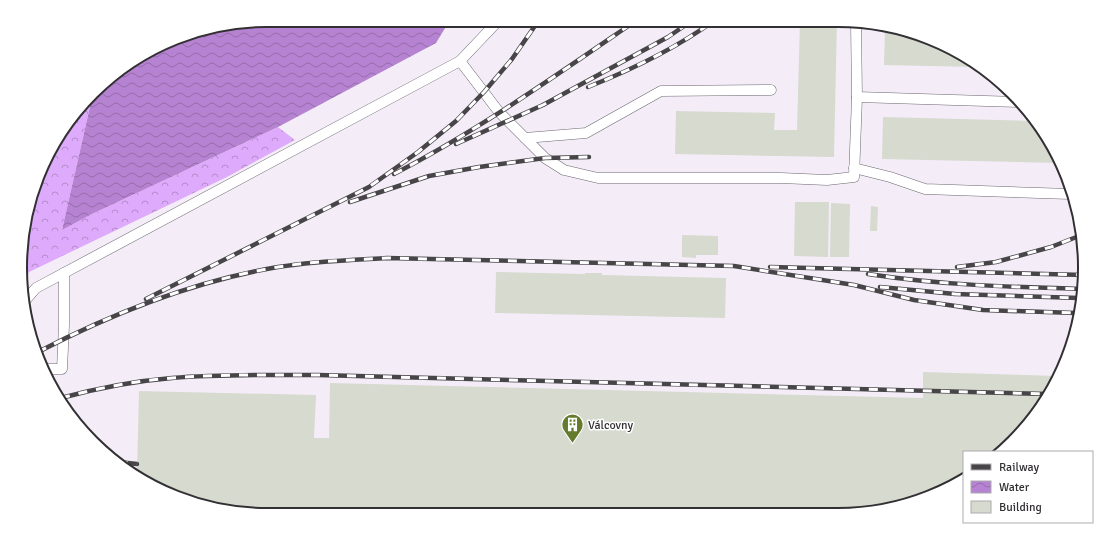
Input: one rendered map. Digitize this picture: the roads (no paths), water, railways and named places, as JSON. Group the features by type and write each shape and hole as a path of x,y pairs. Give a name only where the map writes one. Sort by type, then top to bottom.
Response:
{"lane":[{"path":"29,296 36,288 460,61 492,27"},
{"path":"460,61 499,112 545,158 564,170 598,178 781,178 827,180 854,177 857,97 856,28"},
{"path":"525,138 586,133 661,91 771,90"},
{"path":"857,97 1012,102"},
{"path":"854,168 890,177 925,189 1066,194"},
{"path":"50,369 62,369 64,273"}],"water":[{"path":"268,27 446,27 436,43 278,127 92,214 62,230 90,105 97,97 121,77 147,59 175,45 205,35 236,29"}],"railway":[{"path":"146,299 369,187 418,152 456,121 484,92 512,59 534,27"},
{"path":"394,174 457,139 548,81 627,27"},
{"path":"456,144 543,105 668,37 683,27"},
{"path":"588,87 670,49 705,27"},
{"path":"350,202 429,176 479,167 545,158 589,157"},
{"path":"957,267 996,262 1051,247 1076,237"},
{"path":"42,350 95,324 155,300 216,281 247,273 305,263 387,258 734,266 854,285 914,300 983,310 1073,313"},
{"path":"770,267 1078,275"},
{"path":"868,274 948,283 1077,289"},
{"path":"880,287 955,294 1076,298"},
{"path":"65,397 116,385 158,379 263,375 318,375 1042,394"},
{"path":"128,463 137,464"}],"place":[{"name":"Válcovny","path":"572,444"}]}
